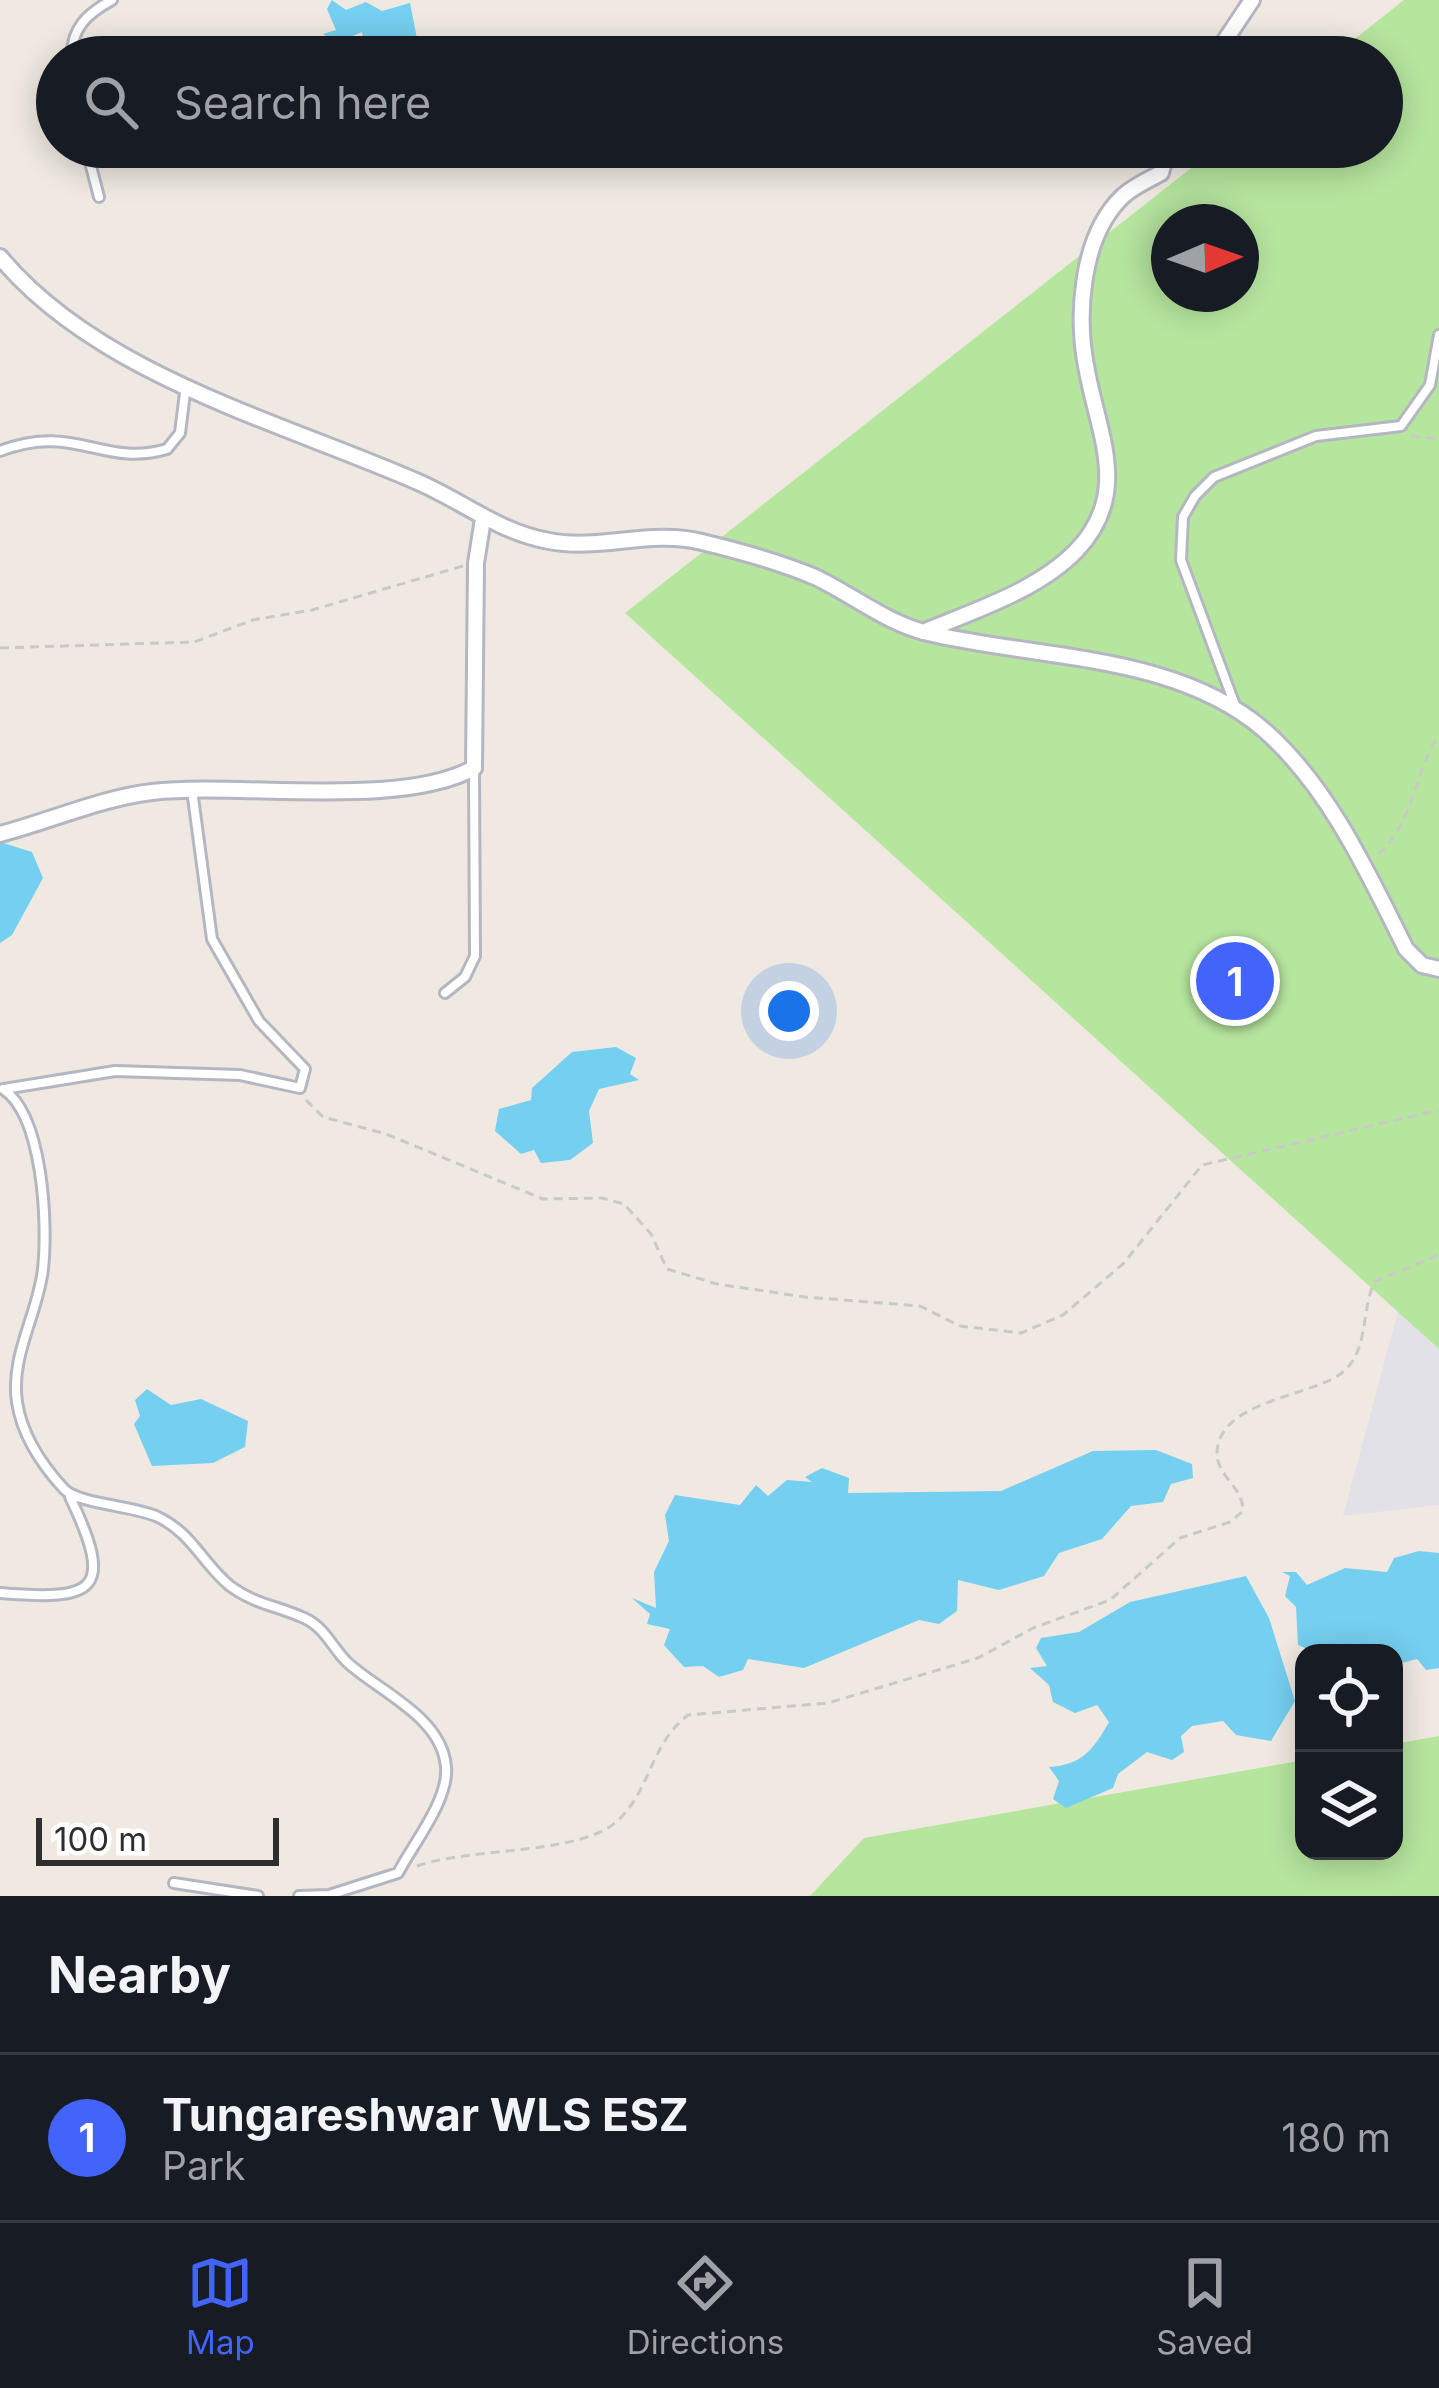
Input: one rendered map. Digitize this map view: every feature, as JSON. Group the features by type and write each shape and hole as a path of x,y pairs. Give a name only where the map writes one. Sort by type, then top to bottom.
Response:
{"street":[{"path":"1228,36 1252,0"},
{"path":"923,632 1003,598 1047,572 1075,552 1094,526 1110,480 1108,443 1087,372 1081,328 1086,278 1108,215 1123,195 1162,168"},
{"path":"0,256 54,311 132,361 436,490 483,519 549,542 653,534 699,541 813,577 923,632 1141,673 1193,688 1236,710 1310,779 1406,949 1422,965 1439,968"},
{"path":"0,834 127,795 191,789 394,788 441,782 473,768 476,563 483,519"}],"lane":[{"path":"74,36 84,19 112,0"},
{"path":"91,168 99,197"},
{"path":"1236,710 1181,560 1183,517 1214,477 1316,436 1401,426 1430,385 1439,335"},
{"path":"0,451 54,438 115,453 167,449 180,433 186,384"},
{"path":"445,993 465,977 475,956 473,768"},
{"path":"2,1089 115,1071 240,1075 300,1088 304,1069 299,1058 266,1031 212,939 191,789"},
{"path":"0,1593 61,1598 78,1594 95,1567 93,1547 70,1496 26,1438 16,1400 17,1369 44,1265 35,1143 27,1112 2,1089"},
{"path":"70,1496 162,1519 191,1538 224,1581 248,1599 306,1618 348,1663 424,1724 443,1751 447,1771 439,1800 398,1874 328,1895 298,1896"},
{"path":"174,1883 258,1896"}],"path":[{"path":"0,648 194,642 254,620 312,610 476,563"},
{"path":"1361,864 1386,847 1396,832 1419,768 1439,735"},
{"path":"300,1088 312,1111 323,1117 386,1134 512,1189 543,1199 602,1198 623,1204 651,1234 667,1269 717,1284 805,1297 920,1306 960,1326 1021,1333 1063,1316 1124,1264 1202,1165 1439,1110"},
{"path":"398,1874 438,1859 559,1843 606,1831 636,1798 670,1728 688,1715 829,1703 978,1658 1033,1628 1109,1600 1180,1538 1230,1522 1243,1511 1243,1496 1221,1469 1217,1452 1224,1431 1240,1417 1340,1375 1356,1357 1366,1298 1375,1281 1439,1255"}],"shaded area":[{"path":"1439,1093 1439,1505 1343,1516 1403,1293"}],"green space":[{"path":"1404,0 1439,0 1439,1349 625,613 1191,168 1403,168 1403,36 1359,36"},
{"path":"1439,1736 1439,1896 810,1896 864,1838 1295,1762 1295,1860 1403,1860 1403,1742"}],"water":[{"path":"332,0 346,10 366,2 382,11 410,3 416,36 362,36 362,32 326,36 323,34 336,30 327,9"},
{"path":"0,842 32,852 43,878 12,935 0,943"},
{"path":"616,1047 636,1058 630,1074 639,1080 599,1089 589,1111 593,1143 570,1160 541,1163 534,1150 521,1154 495,1131 499,1109 531,1100 532,1088 572,1052"},
{"path":"147,1389 171,1405 201,1399 248,1421 245,1447 213,1463 152,1466 134,1424 140,1416 135,1400"},
{"path":"1156,1450 1192,1464 1193,1478 1171,1484 1163,1502 1131,1506 1102,1539 1059,1553 1044,1576 999,1590 958,1580 957,1611 939,1624 919,1620 804,1668 748,1659 743,1670 719,1677 703,1666 684,1667 664,1645 670,1629 647,1624 650,1614 632,1598 656,1608 654,1572 669,1541 665,1515 675,1495 740,1505 756,1485 768,1496 787,1480 812,1482 805,1477 822,1468 849,1478 848,1493 1001,1491 1093,1451"},
{"path":"1419,1551 1439,1553 1439,1668 1426,1670 1417,1659 1403,1663 1403,1644 1298,1644 1296,1607 1285,1596 1290,1576 1282,1572 1296,1572 1307,1585 1345,1568 1387,1572 1394,1558"},
{"path":"1246,1576 1269,1618 1295,1701 1271,1741 1236,1735 1223,1721 1192,1726 1181,1736 1184,1752 1172,1760 1147,1752 1118,1774 1113,1788 1066,1808 1053,1799 1059,1781 1049,1767 1085,1754 1109,1722 1097,1705 1075,1713 1053,1702 1049,1685 1030,1668 1047,1666 1036,1648 1041,1638 1079,1632 1130,1602"}],"place":[{"name":"Tungareshwar WLS ESZ","path":"1235,981"}]}
